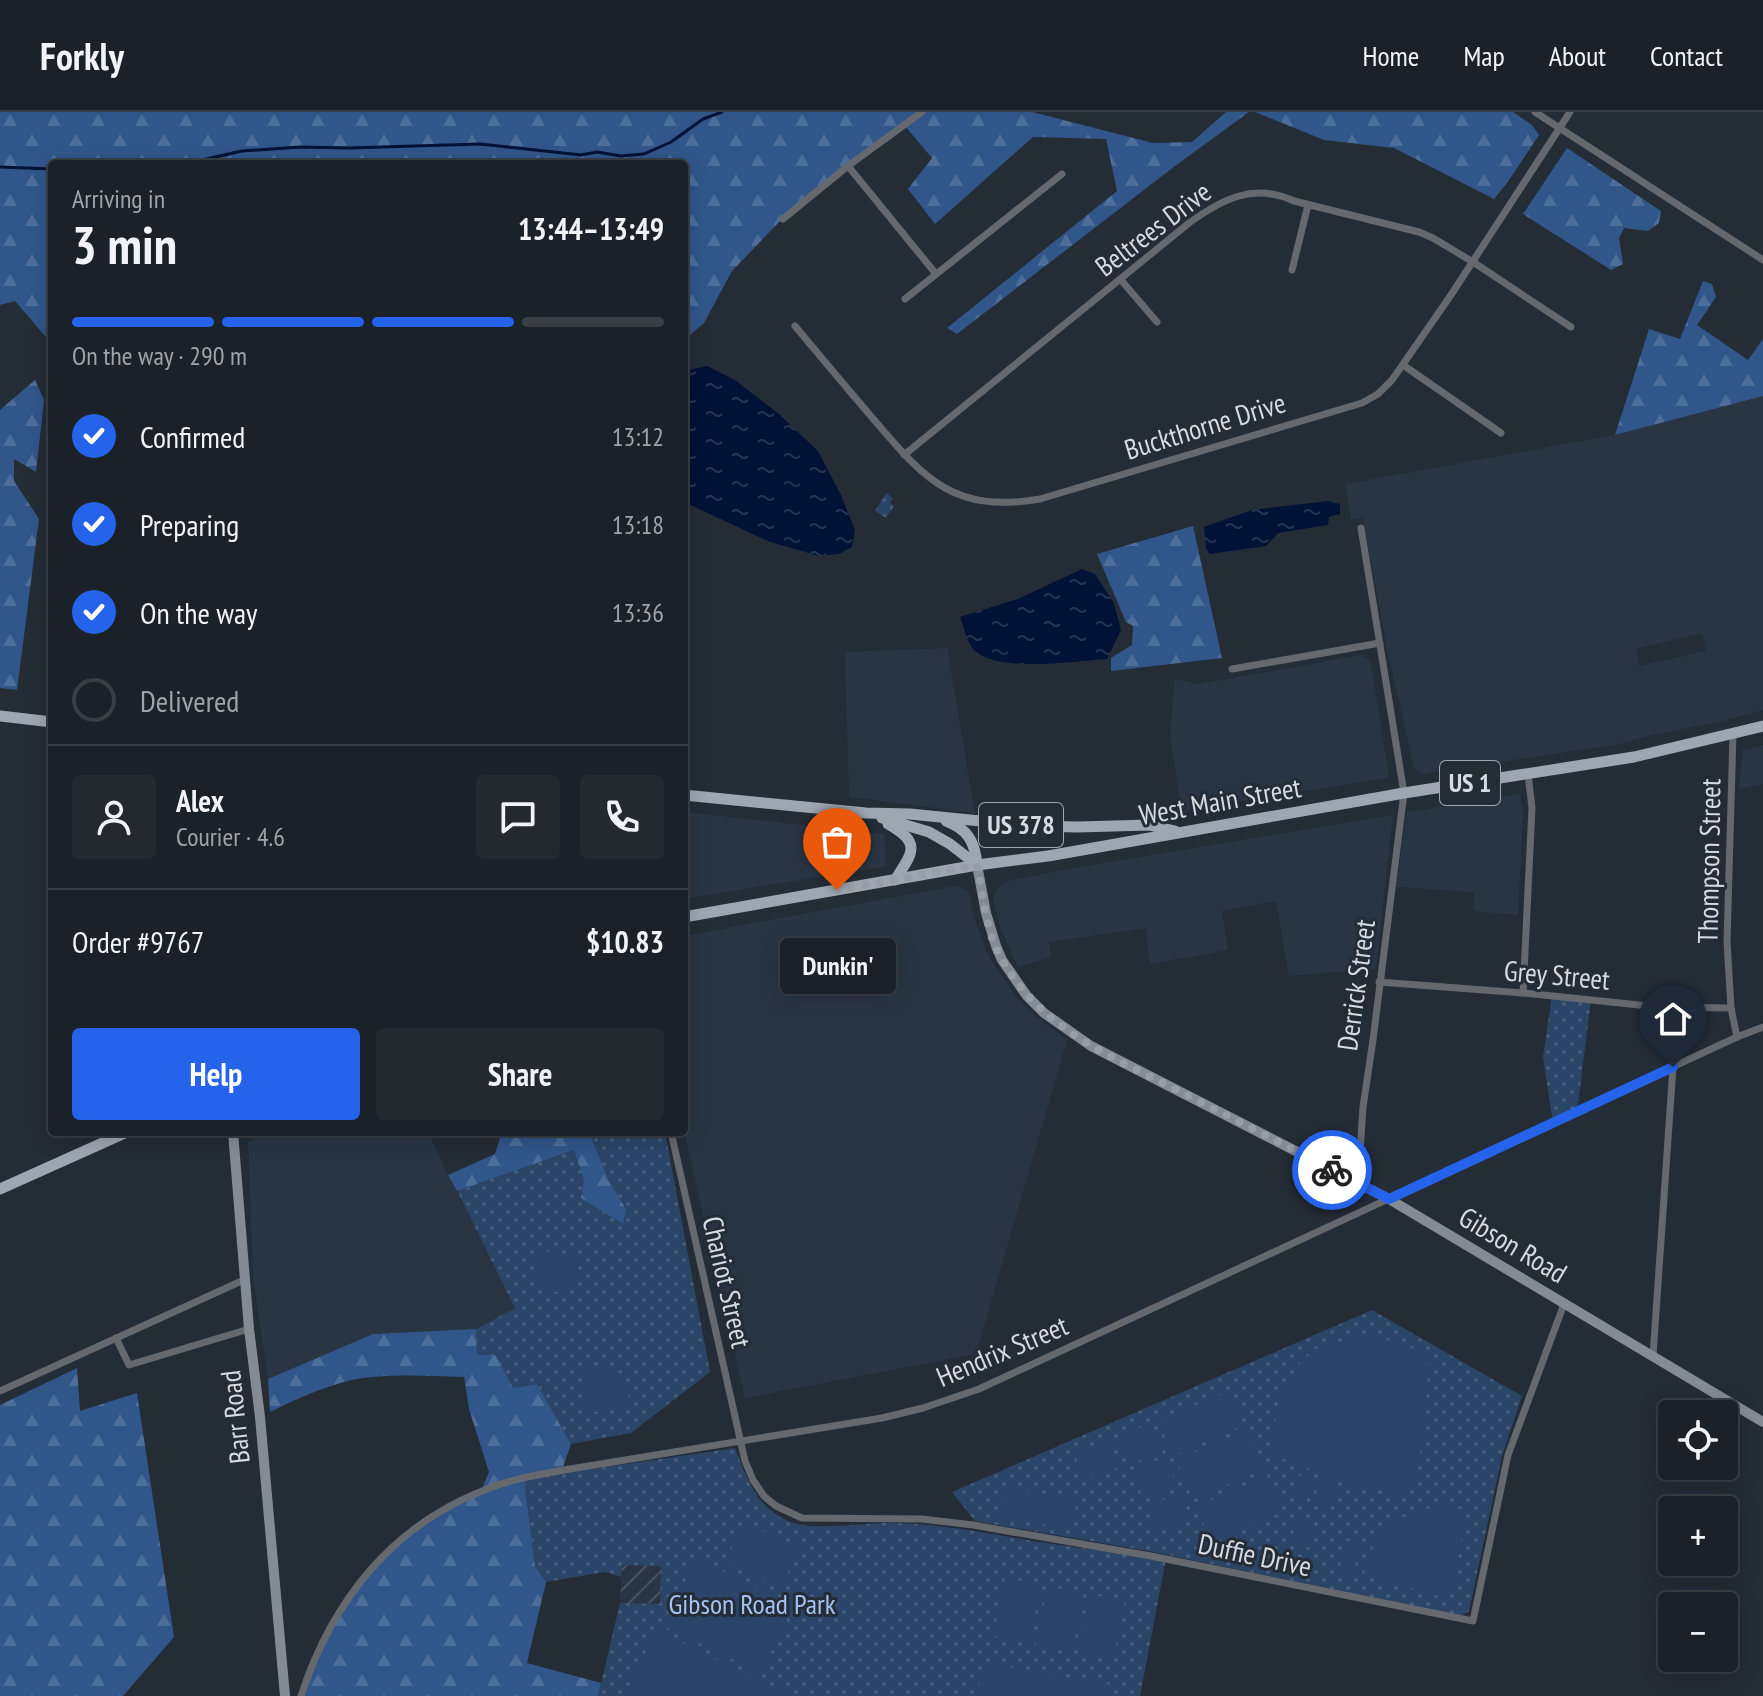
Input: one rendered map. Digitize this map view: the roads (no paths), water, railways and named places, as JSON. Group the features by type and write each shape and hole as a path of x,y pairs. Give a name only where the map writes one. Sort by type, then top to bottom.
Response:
{"main road":[{"path":"0,716 48,722"},
{"name":"West Main Street","path":"688,916 1404,793 1634,757 1763,726"},
{"name":"US 378","path":"688,795 1043,827 1149,825 1176,832"},
{"path":"866,813 899,831 910,843 909,859 895,880"},
{"name":"US 378","path":"866,813 929,832 977,865"},
{"path":"932,817 966,832 974,844 977,865"},
{"path":"0,1189 118,1136"}],"street":[{"path":"783,219 922,112"},
{"path":"1535,112 1763,260"},
{"name":"Buckthorne Drive","path":"795,326 904,455 937,485 973,500 992,503 1040,499 1370,400 1386,387 1403,365 1570,112"},
{"path":"848,166 936,274"},
{"path":"905,299 1062,174"},
{"name":"Beltrees Drive","path":"904,455 1189,223 1225,199 1239,195 1286,198 1419,232 1473,262 1571,327"},
{"path":"1292,270 1308,205"},
{"path":"1121,280 1157,322"},
{"path":"1403,365 1501,433"},
{"name":"Derrick Street","path":"1358,1183 1365,1084 1404,793 1361,528"},
{"path":"1232,669 1380,643"},
{"name":"Thompson Street","path":"1733,734 1727,942 1731,1008 1737,1037"},
{"path":"1523,993 1532,808 1528,774"},
{"name":"Gibson Road","path":"977,865 986,913 999,953 1027,996 1044,1013 1091,1046 1389,1199 1763,1422"},
{"name":"Grey Street","path":"1379,982 1658,1007 1731,1008"},
{"name":"Hendrix Street","path":"301,1696 331,1627 370,1570 399,1539 442,1509 465,1498 512,1480 898,1415 955,1398 1763,1027"},
{"path":"1653,1356 1673,1067"},
{"name":"Barr Road","path":"233,1136 285,1696"},
{"name":"Chariot Street","path":"672,1136 740,1441"},
{"path":"0,1391 246,1279"},
{"name":"Duffie Drive","path":"740,1441 753,1480 764,1496 776,1506 802,1518 922,1519 973,1525 1151,1556 1473,1621 1508,1455 1564,1304"},
{"path":"116,1338 129,1365 249,1329"}],"water":[{"path":"707,366 735,380 780,415 818,451 855,530 852,547 839,554 819,556 770,542 688,504 688,370"},
{"path":"1328,501 1340,504 1340,514 1329,517 1328,525 1278,533 1266,546 1210,554 1206,549 1204,527 1252,510"},
{"path":"1082,569 1095,574 1114,603 1121,630 1107,659 1019,664 986,658 972,648 960,617 1020,598"}],"waterway":[{"path":"202,160 242,151 300,147 480,144 581,155 597,152 621,156 644,154 671,142 703,119 722,112"},
{"path":"0,167 48,169"}],"place":[{"name":"Dunkin'","path":"837,890"}],"park label":[{"name":"Gibson Road Park","path":"752,1604"}]}
